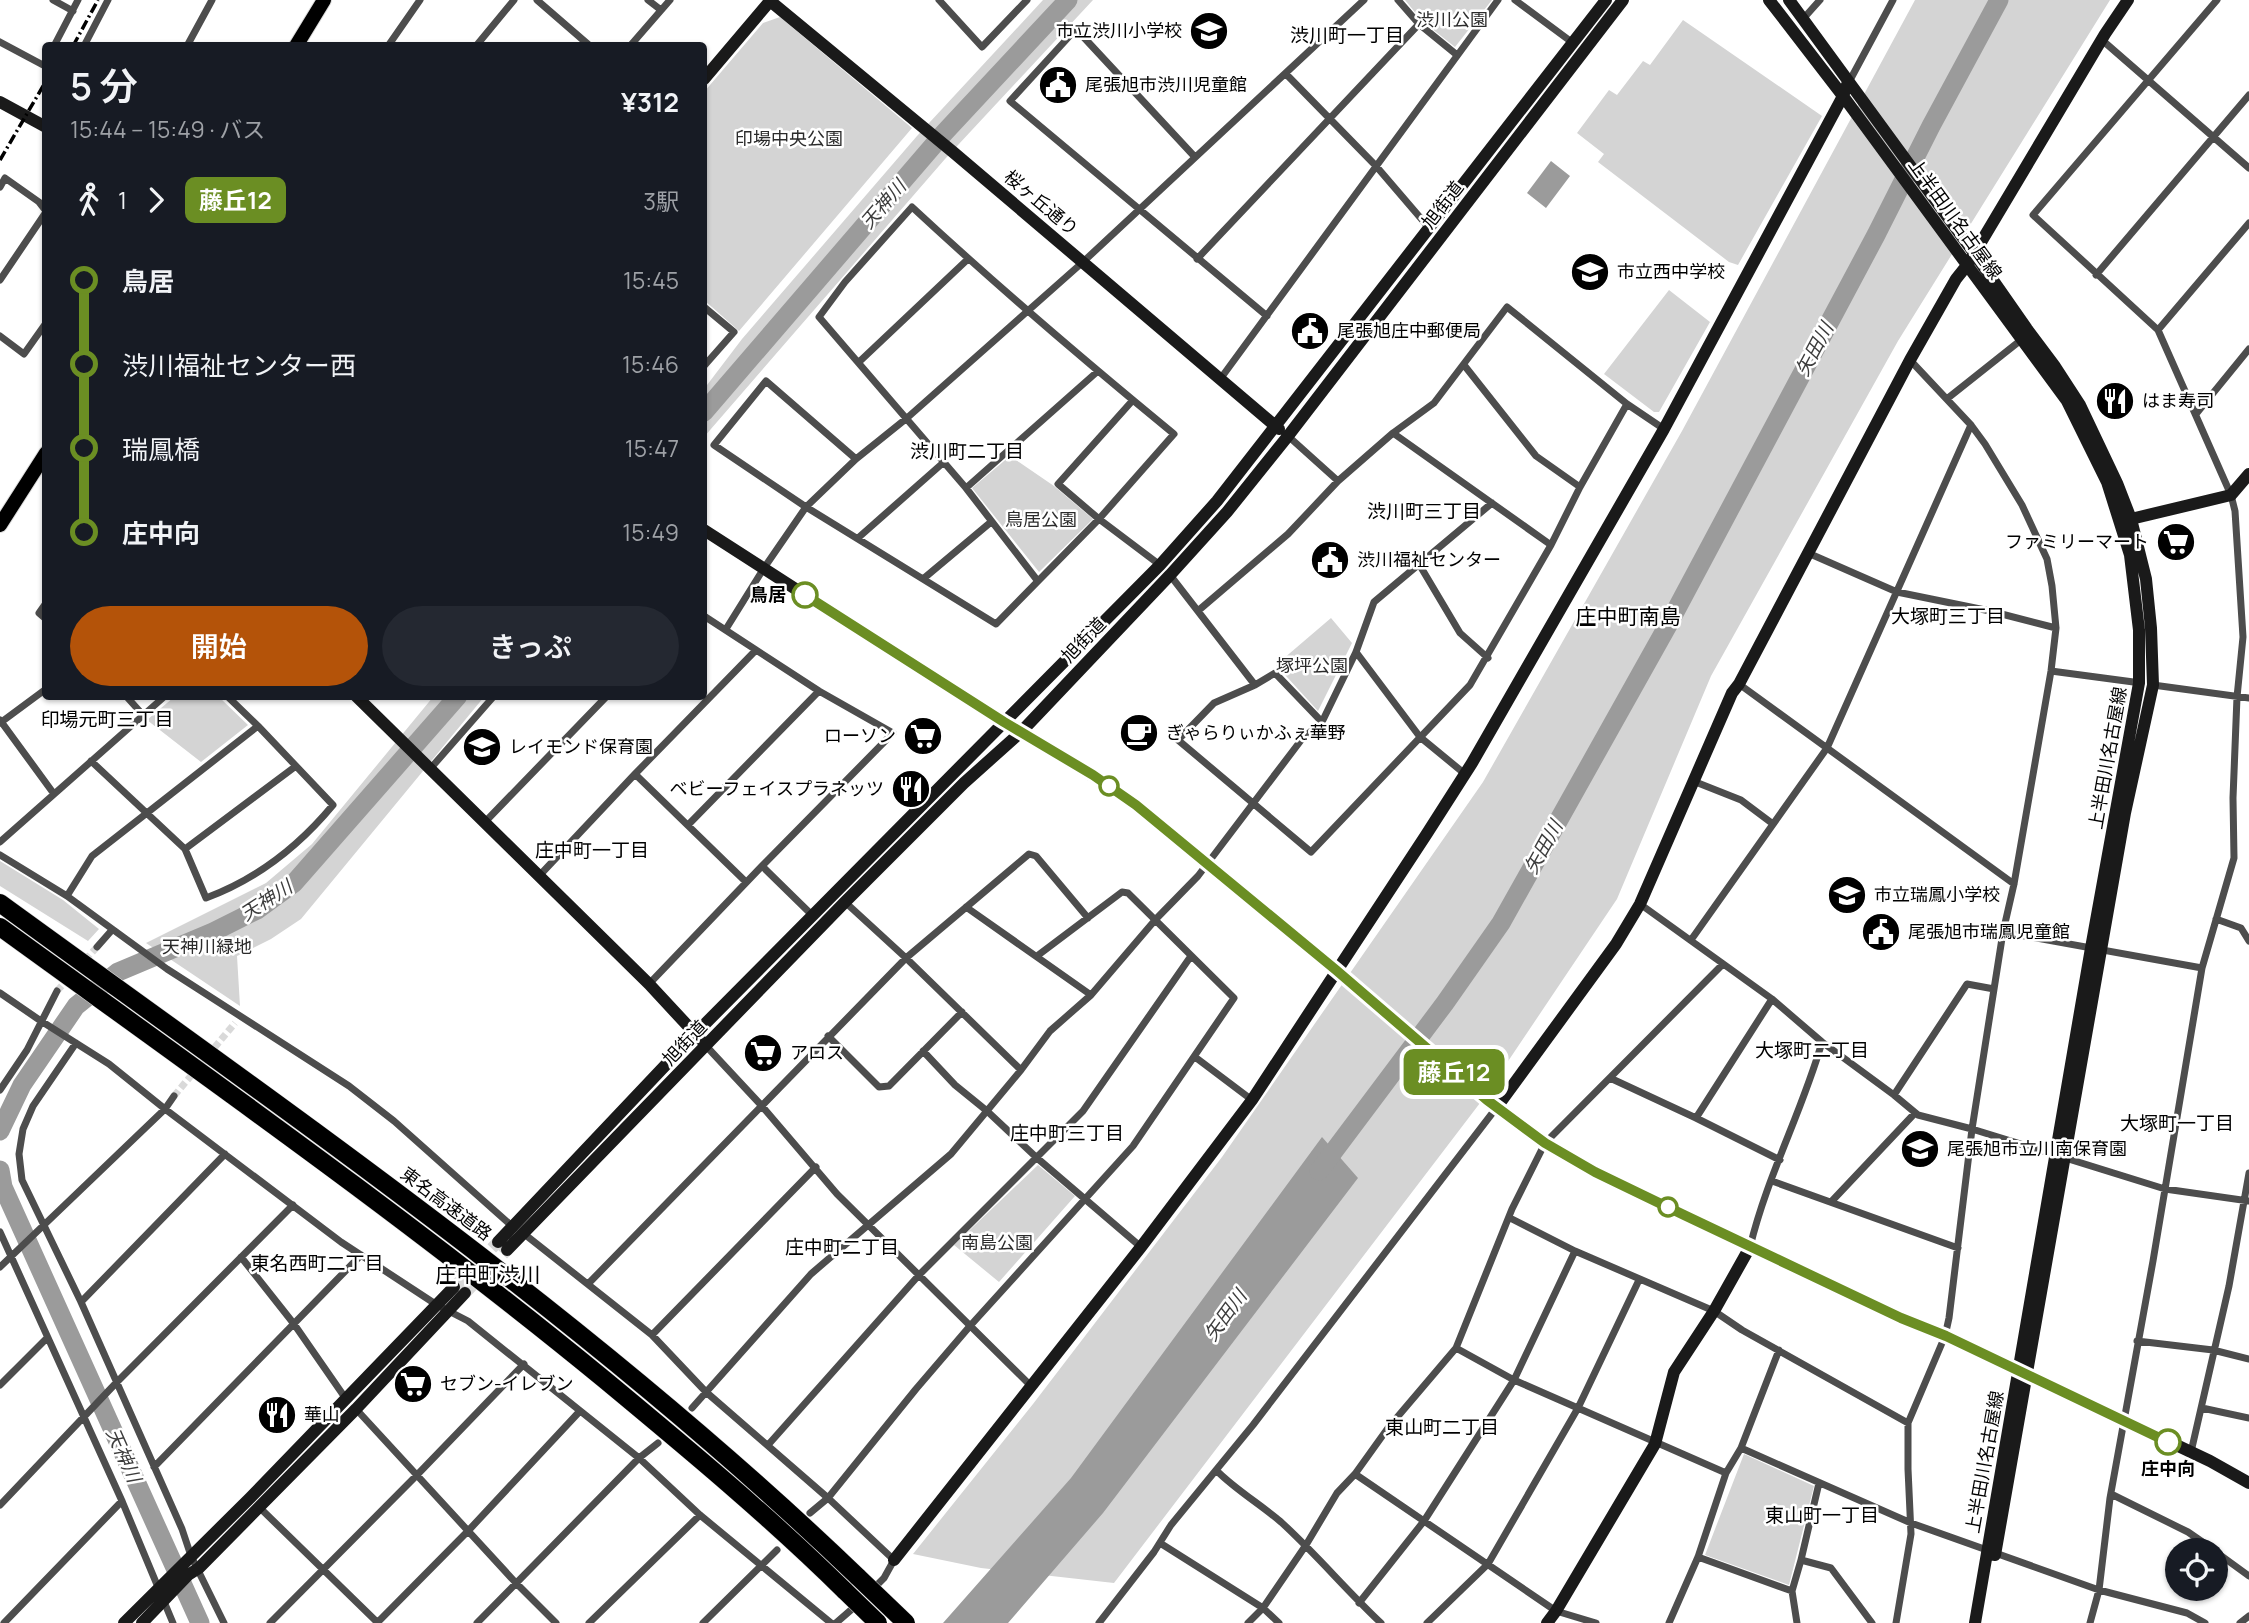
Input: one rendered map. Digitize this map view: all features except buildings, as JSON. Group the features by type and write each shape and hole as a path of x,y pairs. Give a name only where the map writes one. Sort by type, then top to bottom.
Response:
{"highway":[{"name":"東名高速道路","path":"0,903 515,1281 726,1455 906,1623"},
{"path":"0,927 391,1211 503,1297 711,1469 878,1623"}],"main road":[{"path":"298,42 324,0"},
{"path":"0,525 42,459"}],"street":[{"path":"53,0 73,10"},
{"path":"56,42 79,0"},
{"path":"87,42 108,0"},
{"path":"189,42 212,0"},
{"path":"391,42 420,0"},
{"path":"479,42 514,0"},
{"path":"537,0 585,42"},
{"path":"648,0 661,10"},
{"path":"633,42 670,0"},
{"path":"707,75 770,0"},
{"name":"桜ヶ丘通り","path":"770,0 1288,436"},
{"path":"939,0 982,47 1027,0"},
{"path":"726,629 806,507 856,459 907,418 1083,262 1364,0"},
{"path":"1398,0 1419,24 1457,55"},
{"path":"1221,378 1498,0"},
{"path":"1516,0 1574,44"},
{"name":"旭街道","path":"503,1246 695,1034 1160,565 1217,501 1606,0"},
{"name":"旭街道","path":"518,1230 707,1047 845,902 964,783 1021,732 1170,575 1237,500 1288,436 1623,0"},
{"name":"上半田川名古屋線","path":"1769,0 1843,96 1856,103 1959,233 1971,258 2021,340 2067,401 2107,482 2130,555 2146,684"},
{"name":"上半田川名古屋線","path":"1789,0 1848,82 1856,103 1959,252 1971,258 2054,365 2080,405 2131,519 2146,579 2151,628 2146,684 2125,813 2096,949 1992,1550 1983,1623"},
{"path":"1803,19 1820,0"},
{"path":"0,993 109,1064 361,1255 468,1321 639,1458 700,1515 833,1623 849,1614 884,1578 894,1560 1141,1247 1252,1100 1426,835 1465,774 1664,429 1893,0"},
{"path":"1099,1623 1171,1525 1217,1471 1492,1103 1616,944 1640,904 1732,693 1740,684 1910,360 1956,279 2128,0"},
{"path":"2090,1623 2099,1590 2110,1494 2122,1439 2202,968 2234,858 2237,696 2243,637 2235,511 2231,495 2158,330 2033,215 2217,0"},
{"path":"1198,259 1419,24"},
{"path":"1194,156 1076,29 1010,101 1267,316"},
{"path":"2102,40 2249,168"},
{"path":"0,42 42,64"},
{"path":"1286,74 1376,166 1430,229"},
{"path":"2096,275 2249,95"},
{"path":"0,102 42,125"},
{"path":"0,187 5,178 42,206"},
{"path":"856,459 766,381 714,445 806,507 996,624 1098,519 1174,434 968,259 912,207 845,282 819,317 966,488 1037,580"},
{"path":"0,280 42,217"},
{"path":"2158,330 2249,223"},
{"path":"859,362 968,259"},
{"path":"1199,610 1288,534 1338,481 1393,433 1434,403 1507,307 1627,404 1664,429"},
{"path":"707,310 734,332 707,363"},
{"path":"0,336 24,354 42,329"},
{"path":"1948,398 2021,340"},
{"path":"2196,414 2249,349"},
{"path":"1896,1623 1911,1534 1908,1423 1945,1336 1949,1318 1972,1129 2003,932 2052,671 2056,628 2047,559 2022,505 1971,425 1910,360"},
{"path":"1464,365 1536,456 1580,487"},
{"path":"966,488 1098,371"},
{"path":"1133,400 1058,484 1098,519 1160,565"},
{"path":"1322,722 1275,673 1214,703 1178,740 1311,852 1470,685 1488,658 1627,404"},
{"path":"1691,940 1827,748 1971,425"},
{"path":"1393,433 1551,545"},
{"path":"1288,436 1338,481"},
{"path":"858,538 944,463"},
{"path":"2131,519 2231,495 2249,474"},
{"path":"692,1408 810,1274 951,1154 1050,1031 1091,995 1156,919 1198,876 1303,739 1322,722 1356,652 1374,602 1492,503"},
{"path":"923,579 991,522"},
{"path":"707,532 1118,792 1336,970 1492,1103 1545,1143 1595,1172 1750,1247 2191,1452 2249,1483"},
{"path":"1808,553 1897,592 2056,628"},
{"path":"1419,564 1460,633 1488,658"},
{"path":"1170,575 1255,685"},
{"path":"649,984 893,733 819,691 707,618"},
{"path":"2243,637 2249,629"},
{"path":"539,876 756,650"},
{"path":"1356,652 1420,737 1465,774"},
{"path":"2052,671 2249,698"},
{"path":"1740,684 2014,884"},
{"path":"688,825 819,691"},
{"path":"42,692 1,722 54,794"},
{"path":"130,700 143,715"},
{"path":"0,842 160,700"},
{"path":"91,761 185,849 206,898 264,870 305,837 333,805 231,700"},
{"path":"360,700 649,984 761,1105 837,1194 1031,1386"},
{"path":"426,766 491,700"},
{"path":"484,823 603,700"},
{"path":"67,896 92,856 258,726"},
{"path":"185,849 296,766"},
{"path":"635,774 746,882"},
{"path":"1693,781 1741,800 1773,824"},
{"path":"588,1284 906,958 1029,854 1036,856 1088,918"},
{"path":"0,855 67,896 167,969 349,1086 394,1121 518,1230 652,1335 706,1392 828,1498 894,1560"},
{"path":"762,866 812,915"},
{"path":"810,1513 828,1498 916,1388 1133,1146 1234,998 1128,893 1122,892 1037,956"},
{"path":"845,902 1021,1070"},
{"path":"1640,904 1772,999 1822,1042 1915,1113 2165,1189 2246,1200"},
{"path":"966,907 1091,995"},
{"path":"2216,919 2241,928 2249,942"},
{"path":"2241,928 2249,923"},
{"path":"97,947 112,930"},
{"path":"2003,932 2202,968"},
{"path":"768,1445 919,1275 1083,1111 1191,956"},
{"path":"1248,1623 1263,1608 1337,1493 1456,1348 1531,1168 1545,1143 1723,964"},
{"path":"1894,1095 1966,984 1994,989"},
{"path":"0,1090 43,1023 57,991"},
{"path":"1696,1118 1772,999"},
{"path":"828,1036 878,1087 889,1086 962,1012"},
{"path":"235,1023 242,1016"},
{"path":"73,1040 33,1106 23,1129 19,1154 22,1180 81,1301 154,1467 191,1565 224,1623"},
{"path":"1547,1623 1655,1444 1674,1373 1714,1311 1750,1247 1814,1072 1822,1042"},
{"path":"923,1051 955,1085 1141,1247"},
{"path":"1195,1058 1252,1100"},
{"path":"1610,1079 1780,1160"},
{"path":"0,1267 165,1108 174,1096"},
{"path":"1831,1202 1915,1113"},
{"path":"81,1301 225,1154"},
{"path":"652,1335 816,1167"},
{"path":"2191,1452 2229,1286 2249,1173"},
{"path":"1772,1181 1958,1248"},
{"path":"0,1505 109,1390 293,1205"},
{"path":"1510,1218 1575,1251 1714,1311 1742,1330 1908,1423"},
{"path":"0,1232 13,1254 47,1338 85,1415 121,1501 164,1592 173,1623"},
{"path":"1359,1603 1424,1521 1514,1380 1575,1251"},
{"path":"154,1467 361,1255"},
{"path":"241,1256 294,1324 345,1399"},
{"path":"1427,1623 1488,1564 1578,1408 1639,1280"},
{"path":"191,1565 259,1507 356,1409 460,1290"},
{"path":"124,1623 164,1592 345,1399 443,1308"},
{"path":"0,1385 47,1338"},
{"path":"2137,1341 2213,1350 2249,1359"},
{"path":"1456,1348 1514,1380 1726,1473"},
{"path":"1669,1623 1698,1557 1726,1473 1741,1448 1779,1350"},
{"path":"270,1623 524,1364"},
{"path":"2202,1408 2249,1418"},
{"path":"356,1409 556,1623"},
{"path":"259,1507 378,1623 580,1411"},
{"path":"477,1623 639,1458 658,1443"},
{"path":"1741,1448 1911,1523 2099,1590 2187,1613 2205,1623"},
{"path":"1217,1471 1228,1483 1254,1499 1306,1545 1381,1623"},
{"path":"1355,1474 1556,1611 1596,1623"},
{"path":"1797,1623 1792,1591 1819,1483"},
{"path":"2110,1494 2197,1538"},
{"path":"4,1623 121,1501"},
{"path":"589,1623 700,1515"},
{"path":"1160,1543 1263,1608 1279,1623"},
{"path":"704,1623 777,1550"},
{"name":"上半田川名古屋線","path":"1975,1623 1992,1550"},
{"path":"1698,1557 1792,1591"},
{"path":"1801,1560 1831,1569 1872,1623"},
{"path":"2228,1561 2249,1576"},
{"path":"142,1623 164,1592"},
{"path":"2240,1623 2249,1616"}],"green space":[{"path":"1043,0 1093,0 945,159 707,434 707,385 742,339 917,136"},
{"name":"渋川公園","path":"1405,0 1492,0 1455,47 1422,21"},
{"path":"1915,0 2110,0 1898,341 1711,676 1617,899 1480,1103 1114,1583 981,1568 913,1554 1033,1404 1222,1157 1483,782 1682,431"},
{"name":"印場中央公園","path":"780,17 912,128 739,331 707,303 707,88 763,23"},
{"path":"1683,20 1822,116 1738,265 1729,262 1598,162 1604,154 1577,133 1609,90 1617,95 1643,61 1650,65"},
{"path":"1669,290 1710,322 1659,412 1654,412 1604,374"},
{"name":"鳥居公園","path":"1010,456 1054,486 1093,519 1039,572 972,488"},
{"name":"塚坪公園","path":"1331,618 1352,643 1318,711 1276,665"},
{"path":"170,700 222,700 248,725 201,762 147,720"},
{"name":"天神川緑地","path":"431,700 482,700 301,919 271,939 237,956 240,1006 146,943 266,883 312,844"},
{"path":"0,861 63,900 99,929 88,941 0,886"},
{"name":"南島公園","path":"1038,1165 1075,1196 999,1282 954,1245"},
{"path":"1744,1454 1814,1486 1789,1585 1705,1555"}],"water":[{"path":"1551,161 1570,176 1546,208 1527,193"},
{"path":"1322,1137 1358,1178 1103,1513 1008,1623 943,1623 1071,1478"}],"waterway":[{"name":"天神川","path":"707,409 944,133 1068,0"},
{"name":"矢田川","path":"1319,1171 1445,1003 1501,923 1668,625 1999,0"},
{"name":"天神川","path":"0,1131 22,1085 76,1006 118,972 213,932 257,910 294,883 454,700"},
{"name":"天神川","path":"0,1170 3,1187 200,1623"}],"tunnel":[{"path":"57,991 97,947"},
{"path":"174,1096 235,1023"},
{"path":"454,1287 498,1242"},
{"path":"465,1293 507,1250"}],"railway":[{"path":"75,42 98,0"},
{"path":"0,160 42,88"}],"bus line":[{"name":"藤丘12","path":"805,595 943,684 1093,775 1136,805 1336,970 1487,1100 1570,1159 1901,1318 1946,1336 2168,1442"}],"place":[{"name":"市立渋川小学校","path":"1209,31"},
{"name":"尾張旭市渋川児童館","path":"1058,85"},
{"name":"市立西中学校","path":"1590,272"},
{"name":"尾張旭庄中郵便局","path":"1310,331"},
{"name":"はま寿司","path":"2115,401"},
{"name":"ファミリーマート","path":"2176,542"},
{"name":"渋川福祉センター","path":"1330,560"},
{"name":"鳥居","path":"805,595"},
{"name":"ぎゃらりぃかふぇ華野","path":"1139,733"},
{"name":"ローソン","path":"923,736"},
{"name":"レイモンド保育園","path":"482,747"},
{"name":"ベビーフェイスプラネッツ","path":"911,789"},
{"name":"市立瑞鳳小学校","path":"1847,895"},
{"name":"尾張旭市瑞鳳児童館","path":"1881,932"},
{"name":"アロス","path":"763,1053"},
{"name":"尾張旭市立川南保育園","path":"1920,1149"},
{"name":"セブン-イレブン","path":"413,1384"},
{"name":"華山","path":"277,1415"},
{"name":"庄中向","path":"2168,1442"}],"district":[{"name":"渋川町一丁目","path":"1347,35"},
{"name":"渋川町二丁目","path":"967,451"},
{"name":"渋川町三丁目","path":"1424,511"},
{"name":"大塚町三丁目","path":"1948,616"},
{"name":"庄中町南島","path":"1628,617"},
{"name":"印場元町三丁目","path":"107,719"},
{"name":"庄中町一丁目","path":"592,850"},
{"name":"大塚町二丁目","path":"1812,1050"},
{"name":"大塚町一丁目","path":"2177,1123"},
{"name":"庄中町三丁目","path":"1067,1133"},
{"name":"庄中町二丁目","path":"842,1247"},
{"name":"東名西町二丁目","path":"317,1263"},
{"name":"庄中町渋川","path":"488,1275"},
{"name":"東山町二丁目","path":"1442,1427"},
{"name":"東山町一丁目","path":"1822,1515"}]}
